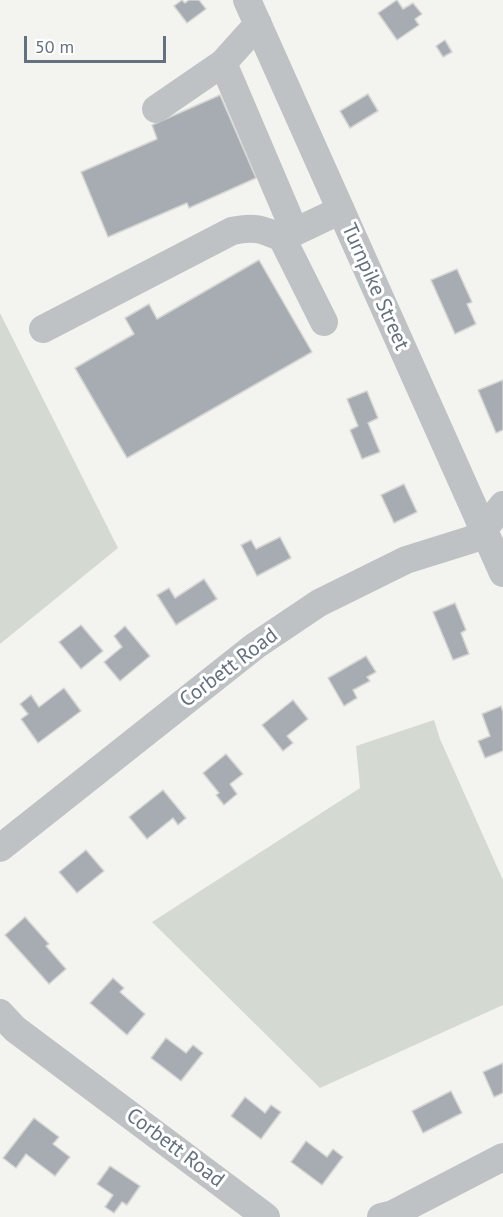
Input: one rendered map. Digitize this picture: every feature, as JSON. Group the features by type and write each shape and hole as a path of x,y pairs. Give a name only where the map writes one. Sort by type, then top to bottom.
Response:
{"street":[{"path":"156,109 223,63 258,11"},
{"name":"Turnpike Street","path":"258,11 341,210 503,573"},
{"path":"223,63 324,322"},
{"path":"43,329 232,231 250,227 289,235 341,210"},
{"path":"483,530 503,505"},
{"name":"Corbett Road","path":"0,848 255,646 319,603 406,560 473,539 483,530"},
{"name":"Corbett Road","path":"0,1013 15,1029 266,1217"},
{"path":"389,1216 503,1157"}],"shaded area":[{"path":"0,313 118,548 0,644"},
{"path":"434,720 440,739 503,880 503,1005 320,1088 152,922 360,788 356,746"}],"building":[{"path":"182,0 185,3 189,0 199,0 206,9 187,23 174,6"},
{"path":"397,0 403,9 413,3 422,14 415,19 419,25 397,40 378,13"},
{"path":"445,40 452,52 443,57 436,46"},
{"path":"368,94 378,111 350,128 340,111"},
{"path":"220,95 256,178 189,208 187,203 108,237 81,172 157,139 152,125"},
{"path":"259,260 312,352 127,458 75,368 134,334 125,318 149,304 157,319"},
{"path":"457,269 472,302 467,304 476,324 455,334 431,280"},
{"path":"503,380 503,430 496,433 478,390"},
{"path":"367,391 378,418 368,423 380,452 362,459 350,430 358,426 347,399"},
{"path":"404,484 417,512 394,523 381,495"},
{"path":"280,537 291,558 257,576 241,545 251,540 256,549"},
{"path":"204,579 217,599 176,625 157,595 169,588 175,598"},
{"path":"455,603 466,630 461,633 469,654 453,660 433,612"},
{"path":"81,625 103,651 81,669 59,642"},
{"path":"125,626 150,656 120,681 104,662 122,647 114,636"},
{"path":"366,656 376,672 367,677 370,681 353,690 357,698 344,706 328,678"},
{"path":"64,688 81,711 38,743 21,719 28,714 20,704 31,695 39,707"},
{"path":"293,700 308,719 287,736 293,743 283,751 262,725"},
{"path":"501,706 503,751 485,758 478,741 490,736 482,714"},
{"path":"226,754 243,774 230,784 237,794 224,805 216,795 219,793 203,773"},
{"path":"163,790 186,818 178,825 173,818 147,839 129,817"},
{"path":"86,850 104,871 77,893 59,872"},
{"path":"25,917 49,944 46,946 66,969 49,984 5,935"},
{"path":"113,978 124,988 120,992 145,1014 127,1035 90,1003"},
{"path":"166,1038 186,1053 193,1045 203,1053 181,1081 151,1058"},
{"path":"503,1063 503,1093 494,1097 483,1072"},
{"path":"451,1091 462,1113 423,1133 412,1111"},
{"path":"245,1097 265,1113 271,1105 281,1112 261,1139 231,1116"},
{"path":"34,1118 59,1137 53,1144 70,1157 55,1176 26,1154 16,1168 3,1158"},
{"path":"306,1141 327,1157 333,1149 343,1157 322,1185 291,1162"},
{"path":"110,1166 140,1186 127,1205 122,1202 114,1213 105,1207 113,1195 97,1184"}]}
